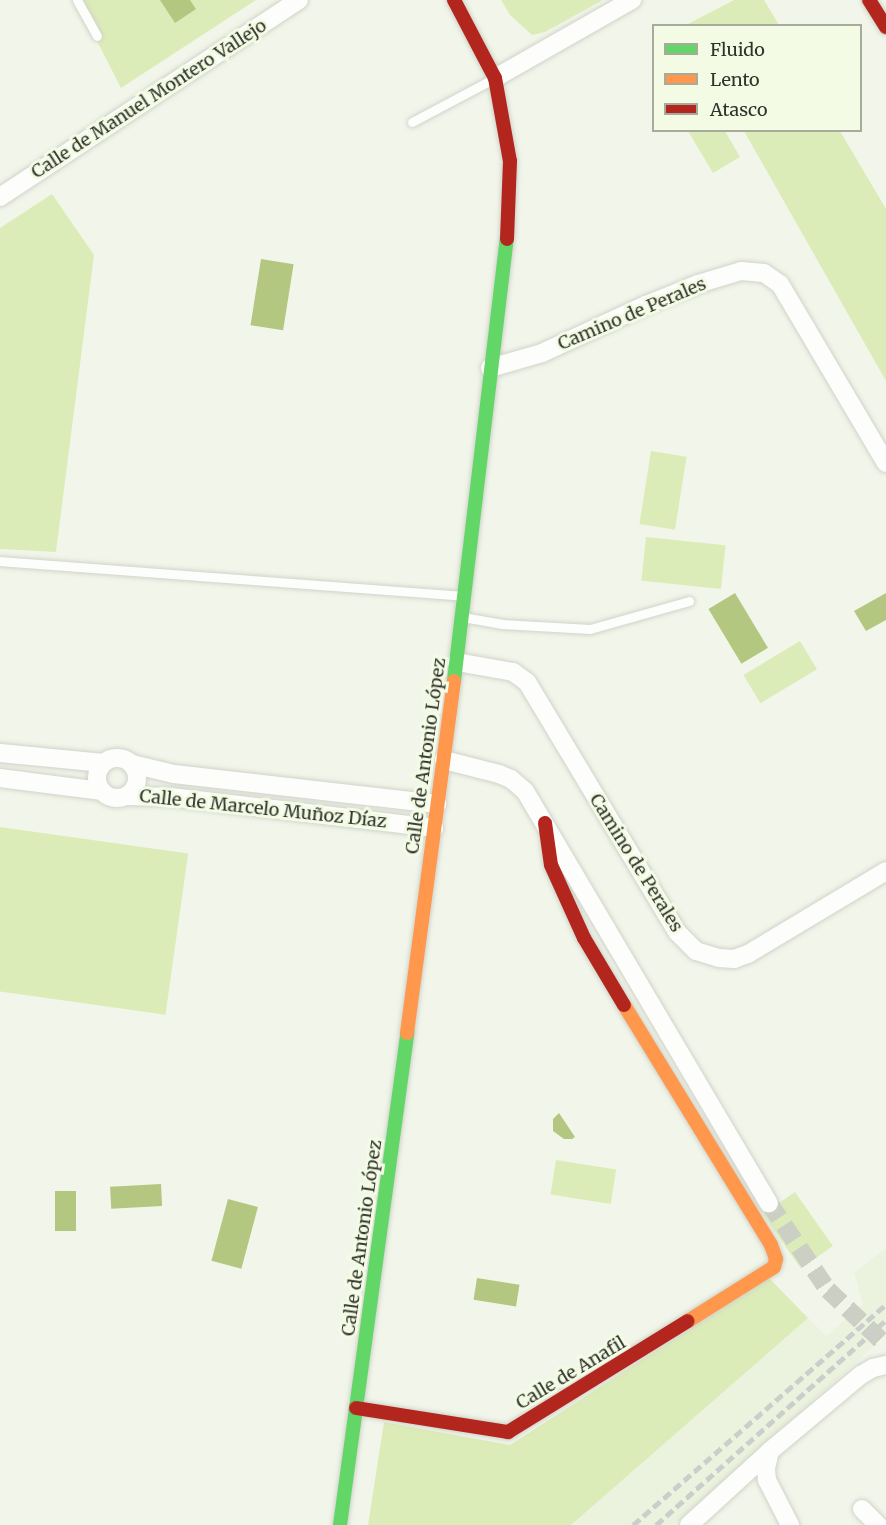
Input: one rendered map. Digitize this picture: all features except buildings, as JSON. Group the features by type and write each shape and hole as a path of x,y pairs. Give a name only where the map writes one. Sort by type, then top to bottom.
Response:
{"main road":[{"name":"Calle de Antonio López","path":"340,1525 463,617 508,228 510,161 495,78 454,0"},
{"path":"869,0 886,27"},
{"name":"Calle de Anafil","path":"356,1408 508,1432 768,1273 774,1267 776,1259 771,1245 681,1101 584,938 551,864 545,823"}],"street":[{"name":"Calle de Manuel Montero Vallejo","path":"0,197 299,0"},
{"path":"495,78 632,0"},
{"name":"Camino de Perales","path":"490,368 542,353 646,304 698,284 741,271 764,273 780,284 886,463"},
{"name":"Camino de Perales","path":"457,662 513,672 527,682 677,932 696,951 719,958 734,959 748,954 886,871"},
{"name":"Calle de Marcelo Muñoz Díaz","path":"0,753 104,763 121,758 132,764 174,774 437,804"},
{"path":"444,760 511,778 525,791 617,950 770,1203"},
{"path":"102,791 98,773 104,763"},
{"name":"Calle de Marcelo Muñoz Díaz","path":"127,796 137,781 132,764"},
{"name":"Calle de Marcelo Muñoz Díaz","path":"0,778 102,791 111,798 171,797 434,828"},
{"path":"689,1525 770,1451 861,1375 873,1368 886,1365"},
{"path":"770,1451 765,1469 767,1480 790,1525"},
{"path":"862,1509 878,1525"}],"lane":[{"path":"78,0 97,36"},
{"path":"412,122 495,78"},
{"path":"0,561 465,596"},
{"path":"463,617 502,624 590,628 689,601"}],"shaded area":[{"path":"76,0 256,0 121,88"},
{"path":"160,0 190,0 196,9 175,23"},
{"path":"501,0 603,0 545,32 532,35 510,15"},
{"path":"734,0 764,0 778,24 688,24"},
{"path":"689,132 726,132 740,157 713,173"},
{"path":"745,132 841,132 886,209 886,381"},
{"path":"52,194 94,255 56,552 0,549 0,228"},
{"path":"261,259 294,264 283,330 251,325"},
{"path":"651,451 687,457 675,530 639,524"},
{"path":"646,537 726,545 721,589 641,581"},
{"path":"735,593 768,648 741,664 708,609"},
{"path":"886,593 886,620 866,631 854,611"},
{"path":"800,641 817,669 760,703 743,675"},
{"path":"0,827 188,853 165,1015 0,992"},
{"path":"559,1113 575,1137 572,1139 564,1139 553,1131 553,1119"},
{"path":"556,1160 616,1170 611,1204 551,1195"},
{"path":"161,1184 162,1206 111,1209 110,1187"},
{"path":"55,1191 76,1191 76,1231 55,1231"},
{"path":"795,1192 833,1246 801,1268 763,1214"},
{"path":"228,1199 258,1207 241,1269 211,1261"},
{"path":"886,1248 886,1335 674,1525 571,1525 808,1318 826,1336 863,1304 854,1273"},
{"path":"477,1278 519,1285 516,1306 474,1300"},
{"path":"769,1278 808,1318 571,1525 368,1525 384,1422 510,1445"}],"tunnel":[{"path":"769,1203 828,1290 886,1345"}],"railway":[{"path":"633,1525 886,1304"},
{"path":"656,1525 886,1320"}],"traffic: fast":[{"path":"454,681 507,239"},
{"path":"340,1525 407,1033"}],"traffic: slow":[{"path":"407,1033 454,681"},
{"path":"624,1005 771,1245 776,1259 774,1267 688,1321"}],"traffic: jam":[{"path":"454,0 495,78 510,161 507,239"},
{"path":"869,0 886,27"},
{"path":"545,823 551,865 584,938 624,1005"},
{"path":"356,1408 508,1432 688,1321"}]}
